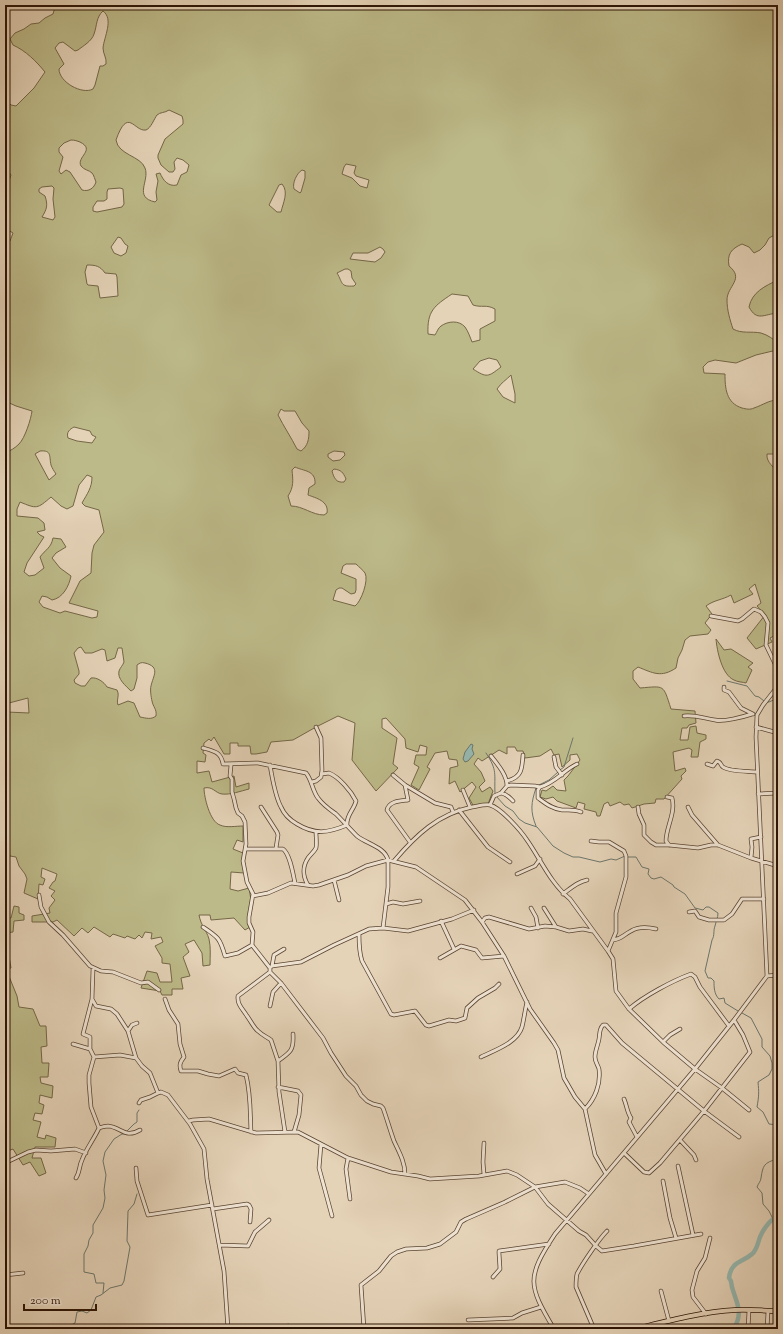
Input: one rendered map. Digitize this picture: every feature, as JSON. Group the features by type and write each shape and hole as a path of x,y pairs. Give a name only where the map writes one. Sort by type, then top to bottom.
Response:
{"main road":[{"path":"635,1329 706,1314 736,1310 778,1311"}],"street":[{"path":"711,616 738,621 754,609 761,612 768,623 766,645 778,670"},
{"path":"554,1329 541,1307 533,1284 538,1262 567,1220 678,1089 734,1020 767,976 756,727 757,715 778,686"},
{"path":"724,687 724,690 729,692 741,708 757,715"},
{"path":"684,716 699,716 716,720 752,714"},
{"path":"312,782 319,779 322,774 320,738 316,727"},
{"path":"756,727 778,733"},
{"path":"203,748 213,750 222,758 223,764 231,765 258,763 304,772 310,777 316,795 321,802 359,837 386,854 388,860 388,887 383,928"},
{"path":"490,805 494,796 501,793 507,786 507,781 492,756"},
{"path":"507,781 521,773 523,756"},
{"path":"554,757 556,767 562,774"},
{"path":"706,764 713,766 717,761 723,767 737,771 757,772"},
{"path":"507,786 540,787 562,774 570,766 577,764"},
{"path":"231,765 230,776 232,779 232,792 238,813 242,816 245,822 245,849 243,861 247,882 253,894 249,917 253,932 252,946 323,1038 342,1070 361,1095 367,1101 383,1108 394,1141 402,1157 405,1174"},
{"path":"270,765 279,802 284,813 290,820 302,827 316,832 326,832 346,825"},
{"path":"322,774 329,773 338,779 352,794 356,801 347,817 346,825"},
{"path":"393,774 405,785 435,803 451,807 453,812"},
{"path":"405,785 408,800 394,802 389,805 387,810 410,842"},
{"path":"540,787 538,798 547,804 554,808 563,810 572,809 581,812"},
{"path":"463,790 470,807"},
{"path":"501,793 505,793 513,801"},
{"path":"758,794 778,793"},
{"path":"667,797 672,798 673,802 672,814 666,836 666,842 669,845"},
{"path":"394,861 410,842 429,827 453,812 482,805 490,805 494,807 518,828 563,894 570,900 608,951 613,959 616,991 629,1009 663,1042 749,1110"},
{"path":"261,807 277,832 278,836 276,848"},
{"path":"638,807 639,814 644,825 644,835 656,845 698,848 718,845 751,858 778,866"},
{"path":"688,807 692,816 718,845"},
{"path":"459,810 488,847 510,862"},
{"path":"308,886 304,873 307,859 315,850 316,832"},
{"path":"751,858 751,839 761,837"},
{"path":"591,840 609,842 625,853 626,877 616,913 616,932 608,951"},
{"path":"245,849 264,850 281,848 285,850 295,883"},
{"path":"517,874 535,866 540,859"},
{"path":"253,896 268,893 286,884 295,883 308,886 319,885 348,875 366,866 388,860 421,869 465,900 474,910 504,956 530,1009 558,1050 564,1078 575,1097 585,1109 594,1155 606,1174"},
{"path":"334,880 339,900"},
{"path":"563,894 576,883 587,880"},
{"path":"39,895 41,906 49,922 63,935 86,963 93,968 104,972 113,972 141,983 148,982 159,990"},
{"path":"689,912 695,911 700,917 710,920 724,920 732,914 742,899 764,899"},
{"path":"386,904 393,902 403,904 420,901"},
{"path":"530,908 536,917 538,928"},
{"path":"544,908 556,927"},
{"path":"285,1132 278,1087 278,1061 271,1040 262,1035 254,1027 247,1015 242,1010 238,996 271,969 301,962 369,929 383,928 408,931 440,921 452,919 474,910"},
{"path":"482,922 485,918 489,917 529,929 545,926 556,927 569,931 583,929 592,931"},
{"path":"440,921 454,949"},
{"path":"613,940 620,939 635,929 647,926 656,929"},
{"path":"203,927 214,934 221,941 225,956 238,953 252,946"},
{"path":"359,934 359,950 362,961 391,1014 394,1015 415,1011 426,1025 429,1026 449,1020 462,1020 466,1016 467,1008 478,998 499,984"},
{"path":"440,958 461,946 473,948 482,958 504,956"},
{"path":"271,969 274,955 284,949"},
{"path":"76,1178 82,1159 98,1128 91,1107 89,1083 89,1074 94,1057 90,1049 90,1037 84,1034 92,999 93,968"},
{"path":"629,1009 634,1004 648,996 691,974 695,977 700,987 729,1026"},
{"path":"767,976 778,975"},
{"path":"270,1006 273,992 281,983"},
{"path":"92,999 97,1006 113,1010 117,1014 128,1031 136,1058 150,1073 158,1093"},
{"path":"165,999 169,1010 178,1024 180,1044 184,1057 179,1067 181,1071 198,1071 219,1076 235,1069 238,1073 246,1075 251,1110 251,1132"},
{"path":"481,1057 510,1043 520,1031 526,1002"},
{"path":"624,1153 644,1172 649,1173 660,1163 704,1111 750,1052 743,1035 734,1020"},
{"path":"128,1031 132,1025 137,1023"},
{"path":"585,1109 593,1099 597,1089 599,1068 595,1060 595,1055 600,1038 600,1029 603,1025 606,1025 611,1029 622,1044 704,1111 739,1137"},
{"path":"663,1042 670,1035 680,1029"},
{"path":"278,1061 293,1048 294,1034"},
{"path":"73,1044 90,1049"},
{"path":"94,1057 120,1056 136,1058"},
{"path":"278,1087 300,1092 300,1114 294,1132"},
{"path":"139,1103 141,1100 161,1092 168,1095 189,1121 204,1149 224,1271 228,1329"},
{"path":"624,1099 627,1112 631,1118 629,1122 637,1137"},
{"path":"189,1121 209,1119 251,1132 294,1132 302,1134 348,1158 391,1172 436,1179 484,1175 507,1171 517,1175 535,1187 548,1204 579,1231 586,1235 596,1246 604,1251 701,1234"},
{"path":"98,1128 111,1127 128,1134 132,1134 140,1130"},
{"path":"680,1140 694,1155 696,1160"},
{"path":"484,1143 484,1175"},
{"path":"321,1144 319,1168 332,1216"},
{"path":"5,1163 28,1152 36,1150 51,1151 75,1149 86,1153"},
{"path":"348,1158 346,1169 350,1199"},
{"path":"678,1166 693,1235"},
{"path":"136,1168 137,1181 148,1215 212,1205"},
{"path":"663,1181 670,1218 676,1238"},
{"path":"364,1329 361,1285 379,1271 391,1256 397,1252 406,1249 427,1248 440,1244 456,1232 461,1222 466,1219 506,1202 535,1187 564,1182 580,1188 589,1194"},
{"path":"213,1209 247,1204 251,1209 250,1222"},
{"path":"220,1245 248,1246 255,1232 269,1220"},
{"path":"594,1329 576,1287 576,1282 579,1270 607,1231"},
{"path":"706,1314 693,1297 692,1290 697,1271 705,1258 710,1238"},
{"path":"493,1277 500,1269 500,1251 549,1244"},
{"path":"5,1275 23,1273"},
{"path":"661,1291 669,1321"},
{"path":"468,1320 512,1318 541,1307"},
{"path":"748,1329 749,1310"},
{"path":"767,1329 768,1311"},
{"path":"197,1329 209,1329"}],"shaded area":[{"path":"53,5 778,5 778,233 769,238 760,250 754,253 749,247 742,244 731,252 729,255 729,266 734,271 735,279 727,300 728,311 733,329 757,332 766,335 778,343 777,350 756,355 736,363 715,360 708,362 703,367 704,373 725,374 726,390 730,399 737,406 751,409 778,400 778,454 767,454 767,457 778,474 778,634 770,638 772,642 756,649 747,638 765,615 757,606 761,603 755,584 749,589 753,594 734,603 731,595 712,602 706,606 712,614 705,623 711,630 708,634 690,636 685,640 676,668 661,674 653,673 638,667 633,671 633,679 640,688 662,688 671,709 695,711 696,723 689,725 687,728 682,728 680,740 688,740 690,727 696,726 697,733 706,735 706,739 700,742 698,757 691,757 692,750 689,748 673,752 675,771 685,768 686,771 681,776 682,779 664,799 656,799 655,803 644,804 632,808 629,804 624,805 620,802 610,806 608,802 604,804 600,816 597,816 596,812 584,809 585,804 578,802 576,808 557,801 553,797 546,799 540,797 542,790 546,791 553,786 557,790 566,791 564,780 580,760 577,754 570,755 570,760 562,767 559,754 554,755 551,749 540,756 525,758 523,751 517,751 515,747 507,747 507,754 499,750 482,761 478,758 474,764 481,772 485,781 479,787 482,792 490,787 493,791 488,804 474,807 469,798 476,787 472,782 460,792 455,781 449,784 450,768 458,766 457,760 449,759 447,751 435,753 427,767 430,769 419,790 411,785 419,767 414,764 416,755 426,755 427,747 420,745 418,752 406,748 405,739 386,718 382,719 382,728 397,738 393,764 398,768 376,791 352,760 355,723 338,716 293,740 271,742 267,752 256,754 251,754 250,746 238,746 238,743 230,743 230,754 224,754 214,737 211,741 209,739 204,743 203,753 206,755 205,762 197,761 197,773 209,771 212,782 234,776 236,787 249,783 249,789 228,794 222,794 210,788 204,788 208,809 216,823 231,827 243,826 243,842 237,840 233,849 243,853 244,873 231,872 230,889 238,891 249,888 251,900 250,927 245,930 234,918 211,920 210,915 199,915 209,939 210,965 203,966 202,953 194,940 185,944 189,952 183,957 190,976 181,978 183,989 172,989 172,995 162,995 160,991 141,988 147,971 157,973 160,982 172,982 170,964 162,963 162,958 155,946 163,942 161,937 151,939 152,933 145,932 142,938 139,935 135,939 127,936 125,938 113,934 110,937 94,927 88,933 82,928 74,936 57,920 53,922 32,922 32,916 50,913 49,908 55,900 51,896 55,891 49,888 55,881 57,874 42,868 41,877 45,879 43,885 39,884 38,899 24,893 27,879 25,874 19,866 16,857 10,856 8,851 5,849 5,453 14,448 21,441 32,411 5,401 5,340 9,340 9,336 5,328 5,240 10,241 13,233 5,228 5,182 9,181 11,175 5,167 5,96 11,105 16,106 34,88 45,72 22,50 13,45 10,39 15,33 31,24 39,23 53,14 55,7","holes":["103,11 108,19 108,28 103,48 106,64 100,66 93,89 77,89 67,83 60,74 59,69 64,64 55,48 59,43 63,42 75,51 78,50 93,37 98,19","169,110 182,116 183,120 183,124 165,139 158,155 161,165 169,172 173,172 175,169 174,162 177,158 183,160 189,165 187,172 181,175 177,185 168,184 160,173 156,174 158,181 156,192 157,200 155,202 148,200 143,192 146,178 143,164 121,149 116,140 124,124 128,122 142,130 146,130 160,113","72,140 80,142 84,145 86,151 80,163 82,167 91,172 93,175 96,182 93,188 89,190 82,190 70,172 66,170 61,174 59,171 63,157 59,152 59,148 64,143","346,164 356,166 354,173 356,176 369,180 367,188 360,186 352,178 342,174","302,170 305,171 305,178 300,193 294,189 295,178","282,184 285,190 285,198 281,212 277,212 269,205 279,185","52,186 54,188 53,199 55,217 53,220 42,217 46,207 45,196 39,192 39,189 42,187","108,189 123,189 124,204 122,207 97,212 93,211 93,207 97,201 104,201 107,199","118,237 121,238 128,246 126,253 121,256 114,253 111,247","380,247 385,252 381,258 375,262 350,259 353,253 368,253","87,265 98,266 105,273 116,274 118,296 100,298 98,286 87,284 85,272","348,269 351,271 352,278 356,284 354,286 346,286 342,284 337,273","452,294 468,296 473,305 495,309 495,321 480,329 480,340 472,342 465,327 457,322 444,324 439,328 435,335 428,334 430,314","489,358 497,360 501,367 493,373 487,375 473,369 480,361","511,375 515,394 515,403 503,397 497,389","281,409 284,411 295,411 309,431 308,442 305,447 301,451 297,449 278,415","74,427 90,431 92,435 96,437 92,443 77,441 68,438 69,431","40,451 48,453 52,468 56,474 49,480 35,454","334,451 344,452 345,455 340,460 333,461 328,457 328,454","295,467 311,474 315,479 315,484 309,488 308,495 324,503 327,513 320,515 300,507 291,506 288,496 293,480 292,470","334,469 342,472 346,479 344,482 341,482 337,481 332,471","87,475 92,477 90,488 82,503 85,506 99,510 104,532 94,545 91,573 80,581 69,603 98,611 97,617 92,618 65,611 60,613 43,607 39,602 42,596 52,600 56,599 65,591 69,584 71,576 60,568 52,558 56,553 66,547 61,539 53,538 50,546 40,557 44,568 35,575 29,576 24,572 27,563 44,537 37,532 45,530 44,523 38,518 17,516 17,509 20,502 37,507 51,497 67,509 73,506 79,485","346,564 356,564 365,573 366,581 364,591 360,600 355,606 333,600 336,590 339,588 342,588 351,594 355,593 356,579 341,573 343,566","81,647 85,653 92,653 102,649 105,650 107,661 115,658 118,648 122,648 124,662 119,671 119,677 131,691 134,689 137,678 137,665 145,663 153,667 155,672 151,686 151,697 156,716 150,718 140,717 134,703 128,701 118,705 117,690 107,687 98,679 91,678 85,686 75,683 74,680 79,674 74,653 78,648","28,698 29,713 7,712 9,703"]},
{"path":"778,280 778,313 758,316 752,312 749,307 756,293"},
{"path":"716,639 724,650 731,649 753,663 748,667 752,670 746,683 735,681 726,673 719,656"},
{"path":"14,906 19,907 19,913 24,915 24,920 14,921 13,932 5,933 5,917 11,918"},
{"path":"5,933 11,968 6,969 17,996 19,1007 33,1009 40,1026 46,1026 47,1046 41,1047 42,1063 49,1063 48,1077 40,1077 41,1083 53,1086 52,1098 40,1095 39,1103 44,1105 42,1114 35,1113 33,1120 41,1122 37,1137 45,1139 46,1135 56,1138 55,1147 35,1147 32,1158 41,1158 46,1173 39,1176 30,1162 23,1165 13,1149 5,1152"}],"water":[{"path":"471,744 473,745 472,749 474,754 468,761 465,762 463,759 465,752"}],"waterway":[{"path":"727,681 747,686 755,696 764,701"},
{"path":"766,702 778,698"},
{"path":"560,770 564,767 573,738"},
{"path":"486,753 494,769 495,793"},
{"path":"539,785 549,780 558,772"},
{"path":"536,788 532,807 536,826"},
{"path":"496,796 505,806 513,811 519,819 525,823 537,827 553,846 564,853 573,857 600,862 611,859 616,860 625,856"},
{"path":"628,857 636,857 642,867 649,869 648,874 651,878 654,879 661,877 685,894 695,908 703,910 706,907 709,907 718,913 705,971 708,978 711,978 714,981 717,997 719,999 724,998 725,1003 738,1011"},
{"path":"742,1013 751,1018 762,1039 762,1047 770,1056 772,1063 772,1069 769,1075 758,1082 759,1094 757,1107 763,1112 769,1124 778,1125"},
{"path":"127,1131 137,1122 137,1113 139,1110"},
{"path":"103,1293 104,1283 96,1283 94,1274 84,1272 84,1254 93,1233 93,1225 103,1208 106,1175 103,1161 105,1152 114,1139 122,1134 125,1134"},
{"path":"778,1135 776,1136 774,1143 778,1149 778,1154"},
{"path":"773,1219 763,1204 762,1193 757,1187 761,1180 765,1165 778,1157"},
{"path":"64,1329 75,1323 77,1312 82,1311 87,1313 91,1310 96,1297 110,1288 122,1285 130,1247 127,1241 128,1211 134,1204 137,1194"},
{"path":"717,1329 734,1328 737,1322 739,1312 729,1278 730,1272 735,1265 754,1252 765,1227 773,1219 777,1219 778,1197"}]}
